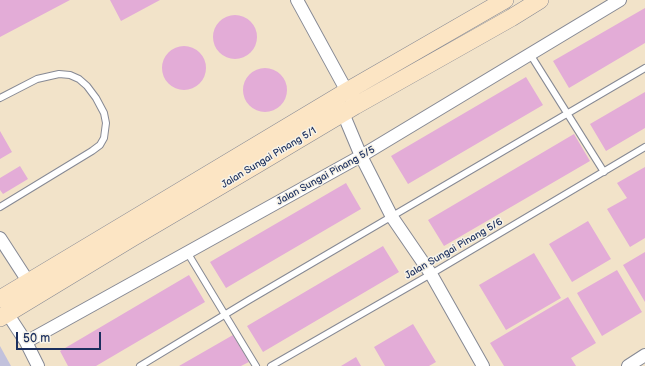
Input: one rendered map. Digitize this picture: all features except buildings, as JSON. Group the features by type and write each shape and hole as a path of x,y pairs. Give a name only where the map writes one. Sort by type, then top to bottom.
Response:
{"street":[{"path":"297,0 349,110 361,156 392,217 431,274 483,366"},
{"name":"Jalan Sungai Pinang 5/1","path":"2,310 341,94 505,0"},
{"name":"Jalan Sungai Pinang 5/1","path":"33,289 512,18 540,0"},
{"name":"Jalan Sungai Pinang 5/5","path":"26,342 361,156 620,0"},
{"path":"0,238 33,289"},
{"path":"2,310 26,342 38,366"},
{"path":"628,366 645,356"}],"lane":[{"path":"530,54 604,172"},
{"path":"140,366 224,315 645,68"},
{"path":"0,98 37,79 59,74 70,76 79,79 87,86 96,98 104,113 106,123 104,138 100,145 0,207"},
{"name":"Jalan Sungai Pinang 5/6","path":"271,366 431,274 645,147"},
{"path":"187,252 256,366"}],"shaded area":[{"path":"0,346 11,366 0,366"}]}
